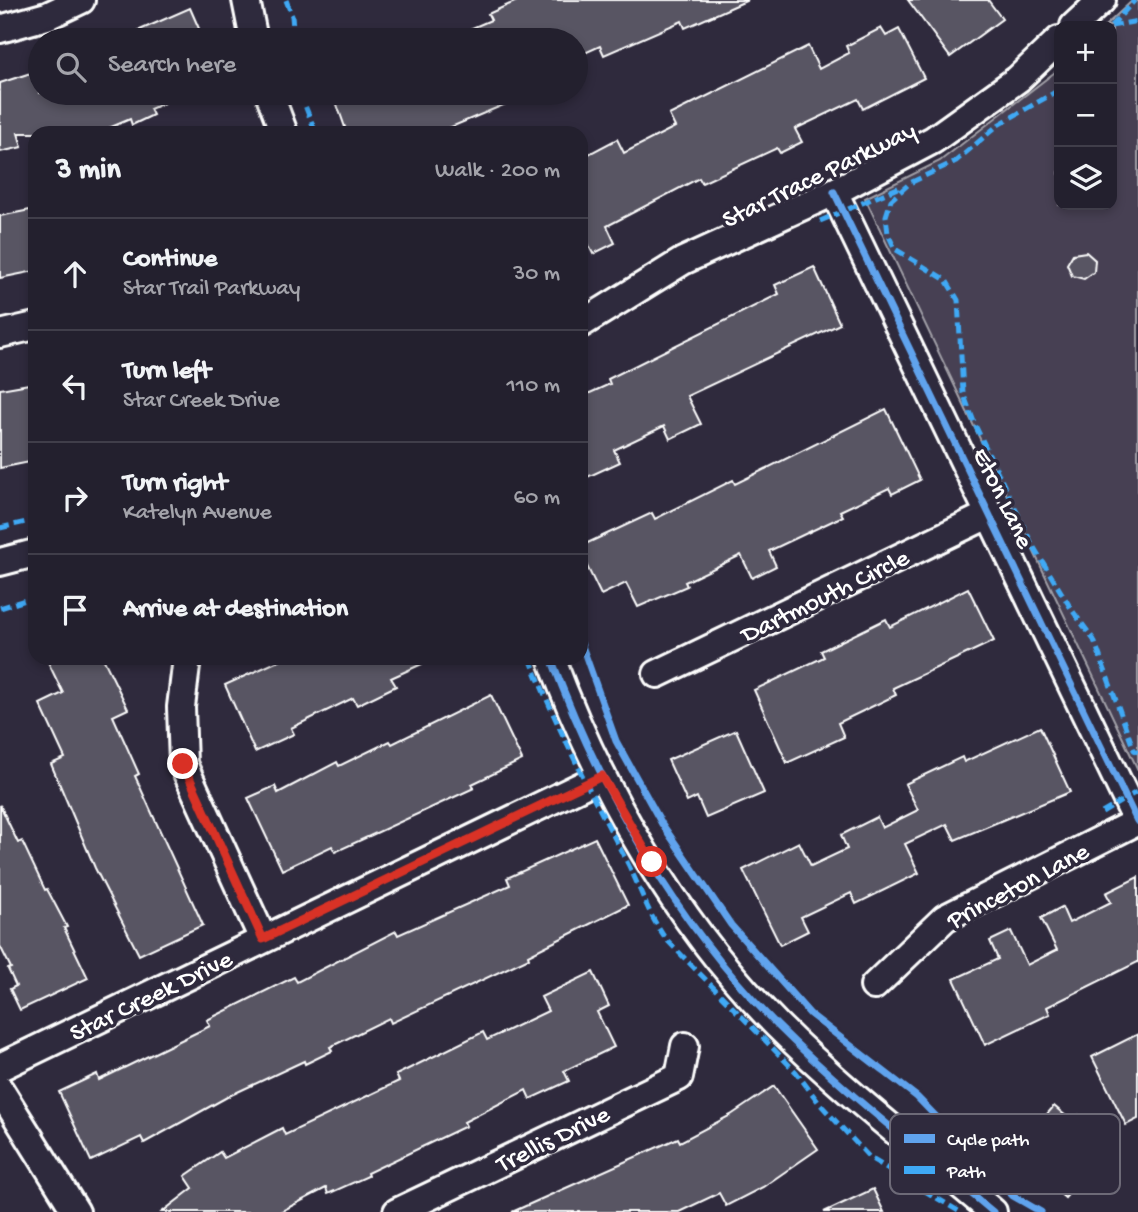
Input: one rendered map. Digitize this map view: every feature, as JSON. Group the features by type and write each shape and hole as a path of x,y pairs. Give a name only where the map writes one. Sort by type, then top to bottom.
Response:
{"street":[{"path":"0,29 47,16 81,0"},
{"path":"246,0 252,28"},
{"path":"1079,21 1102,0"},
{"name":"Star Trace Parkway","path":"588,320 684,261 834,192 933,140 1018,79 1054,45"},
{"path":"274,105 281,126"},
{"name":"Eton Lane","path":"834,192 1138,821"},
{"path":"0,334 28,328"},
{"name":"Dartmouth Circle","path":"657,674 990,514"},
{"path":"0,562 28,555"},
{"path":"186,665 181,707 183,764 263,939"},
{"path":"554,665 572,713 602,776 682,909 749,995 830,1074 890,1125"},
{"name":"Star Creek Drive","path":"0,1067 602,776"},
{"name":"Princeton Lane","path":"874,986 945,918 1138,821"},
{"name":"Trellis Drive","path":"397,1212 679,1077 685,1046"},
{"path":"0,1090 76,1212"},
{"path":"972,1194 993,1212"}],"shaded area":[{"path":"1133,0 1138,0 1138,770 865,198 940,161 1054,73 1054,210 1117,210 1117,21 1110,21"}],"building":[{"path":"519,0 748,0 685,28 682,21 604,55 600,46 588,52 588,28 472,28 491,20 488,14"},
{"path":"908,0 988,0 1002,19 950,57"},
{"path":"190,8 199,28 144,28"},
{"path":"881,28 886,36 899,29 924,78 863,109 858,99 795,129 802,142 780,153 777,148 702,183 699,178 607,226 615,243 593,254 588,244 588,154 617,139 624,153 675,127 669,115 808,46 819,69 849,53 846,46"},
{"path":"28,74 28,105 159,105 150,109 153,115 132,125 130,119 114,126 28,126 28,133 18,133 22,147 0,152 0,83"},
{"path":"337,105 504,105 454,126 345,126"},
{"path":"28,210 28,272 0,278 0,216"},
{"path":"1086,252 1095,260 1094,272 1084,279 1072,276 1067,264 1073,254"},
{"path":"814,267 840,324 687,396 701,424 670,439 664,426 614,450 620,462 588,477 588,394 610,384 608,379 779,294 775,285"},
{"path":"28,384 28,462 0,468 0,389"},
{"path":"886,409 920,480 892,494 889,488 840,511 843,516 769,551 776,566 752,578 741,555 685,582 687,586 638,607 626,583 601,595 588,568 588,543 652,513 655,519 733,480 735,484"},
{"path":"968,588 994,641 893,688 896,695 838,723 844,737 787,763 754,690 824,657 821,651 886,619 890,627"},
{"path":"49,665 106,665 128,709 113,716 139,774 135,776 203,925 139,955 95,868 51,764 65,758 40,704 63,693"},
{"path":"269,665 420,665 391,678 396,686 357,705 353,698 291,728 294,734 255,752 225,685"},
{"path":"491,695 522,760 472,784 474,788 335,852 332,846 282,870 248,798 275,786 278,793 337,762 339,766 390,741 392,744"},
{"path":"1040,727 1070,792 955,840 947,824 905,844 919,873 856,904 851,893 801,917 808,931 780,945 743,870 799,842 811,866 847,849 841,835 877,817 882,828 918,810 905,784 962,757 964,762"},
{"path":"736,730 764,793 706,818 697,797 687,802 668,760"},
{"path":"0,805 18,843 22,841 45,890 47,889 67,927 64,928 88,978 20,1010 10,989 16,986 8,969 11,968 0,946"},
{"path":"595,838 628,905 528,955 529,958 391,1023 389,1018 330,1047 332,1051 229,1096 144,1143 141,1137 91,1161 59,1092 97,1074 99,1080 210,1026 207,1020 294,977 297,982 396,931 398,935 510,885 507,878"},
{"path":"1138,877 1138,962 1047,1007 1050,1014 985,1045 954,979 998,959 990,941 1011,931 1027,965 1057,950 1041,918 1062,907 1069,923 1111,902 1106,893"},
{"path":"593,972 609,1006 597,1012 614,1047 564,1071 569,1081 530,1099 526,1090 464,1122 466,1126 367,1173 368,1176 328,1194 326,1188 280,1212 162,1212 193,1188 185,1176 220,1152 224,1158 282,1128 285,1135 399,1081 396,1075 483,1032 487,1040 548,1011 541,997"},
{"path":"1138,1034 1138,1119 1126,1125 1092,1057"},
{"path":"774,1086 818,1149 763,1187 726,1206 719,1193 679,1212 512,1212 678,1138 680,1142 731,1115"},
{"path":"1054,1106 1064,1114 1047,1114"},
{"path":"873,1189 884,1212 824,1212"}],"marked path":[{"path":"286,0 293,28"},
{"path":"1116,21 1135,0"},
{"path":"1117,25 1138,21"},
{"path":"1054,93 998,125 956,161 910,183 891,200 886,216 888,234 895,249 946,280 958,300 963,393 976,427 1033,546 1072,610 1094,640 1134,750 1138,752"},
{"path":"305,105 313,126"},
{"path":"820,221 900,187"},
{"path":"0,528 28,522"},
{"path":"0,608 28,599"},
{"path":"533,665 576,762 665,938 796,1072 819,1103 870,1158 890,1170"},
{"path":"1102,813 1138,791"},
{"path":"930,1194 960,1212"}],"cycle path":[{"path":"834,192 1137,821"},
{"path":"588,663 616,741 662,824 731,925 810,1014 917,1097 933,1114"},
{"path":"554,665 593,758 618,806 645,854 706,943 777,1025 890,1126"},
{"path":"971,1194 993,1212"},
{"path":"1011,1194 1041,1212"}],"route":[{"path":"183,764 263,939 602,776 652,862"}]}
